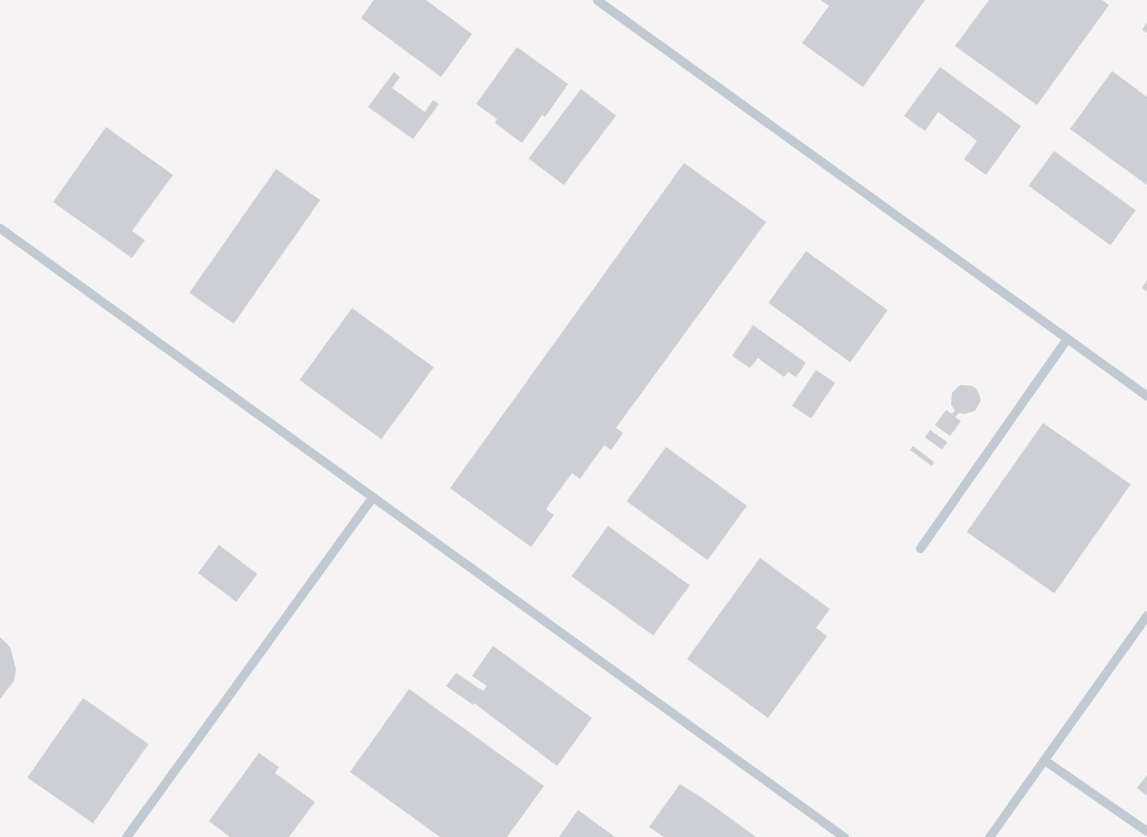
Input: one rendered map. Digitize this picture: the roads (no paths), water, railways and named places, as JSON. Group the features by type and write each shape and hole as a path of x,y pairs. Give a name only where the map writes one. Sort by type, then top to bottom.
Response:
{"lane":[{"path":"597,0 1147,396"},
{"path":"0,228 844,837"},
{"path":"920,548 1067,338"},
{"path":"126,837 372,497"},
{"path":"989,837 1147,616"},
{"path":"1044,760 1147,831"}]}
